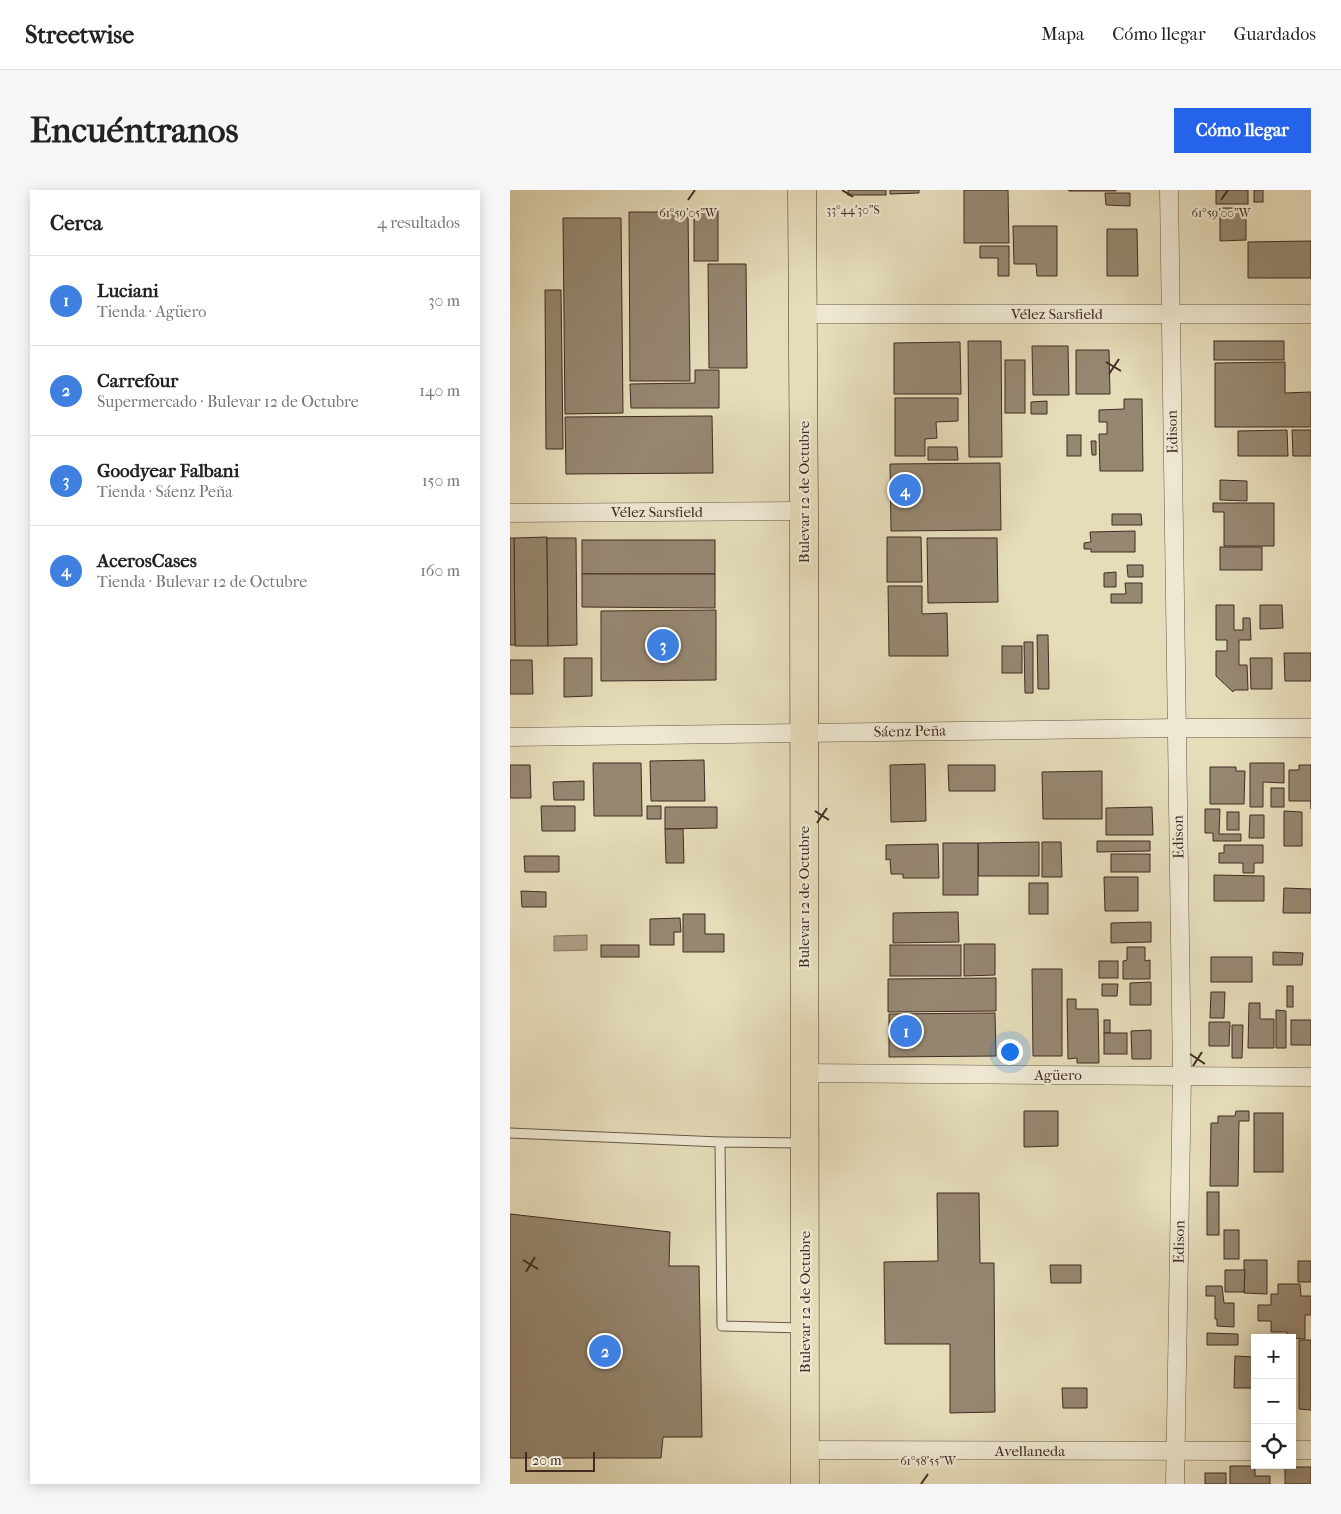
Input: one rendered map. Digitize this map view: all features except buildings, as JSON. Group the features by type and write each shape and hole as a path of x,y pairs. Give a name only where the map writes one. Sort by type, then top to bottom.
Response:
{"highway":[{"name":"Bulevar 12 de Octubre","path":"802,190 805,1484"}],"street":[{"name":"Edison","path":"1169,190 1182,1076 1175,1484"},
{"name":"Vélez Sarsfield","path":"803,314 1311,314"},
{"name":"Vélez Sarsfield","path":"510,513 804,511"},
{"name":"Sáenz Peña","path":"510,737 1177,728 1311,728"},
{"name":"Agüero","path":"804,1073 1311,1077"},
{"name":"Avellaneda","path":"804,1450 1251,1451"},
{"path":"1296,1450 1311,1450"}],"lane":[{"path":"510,1133 720,1142 804,1143"},
{"path":"720,1142 722,1326 804,1328"}],"shaded area":[{"path":"587,935 587,950 554,951 554,936"}],"place":[{"name":"AcerosCases","path":"905,490"},
{"name":"Goodyear Falbani","path":"663,645"},
{"name":"Luciani","path":"906,1031"},
{"name":"Carrefour","path":"605,1351"}]}
